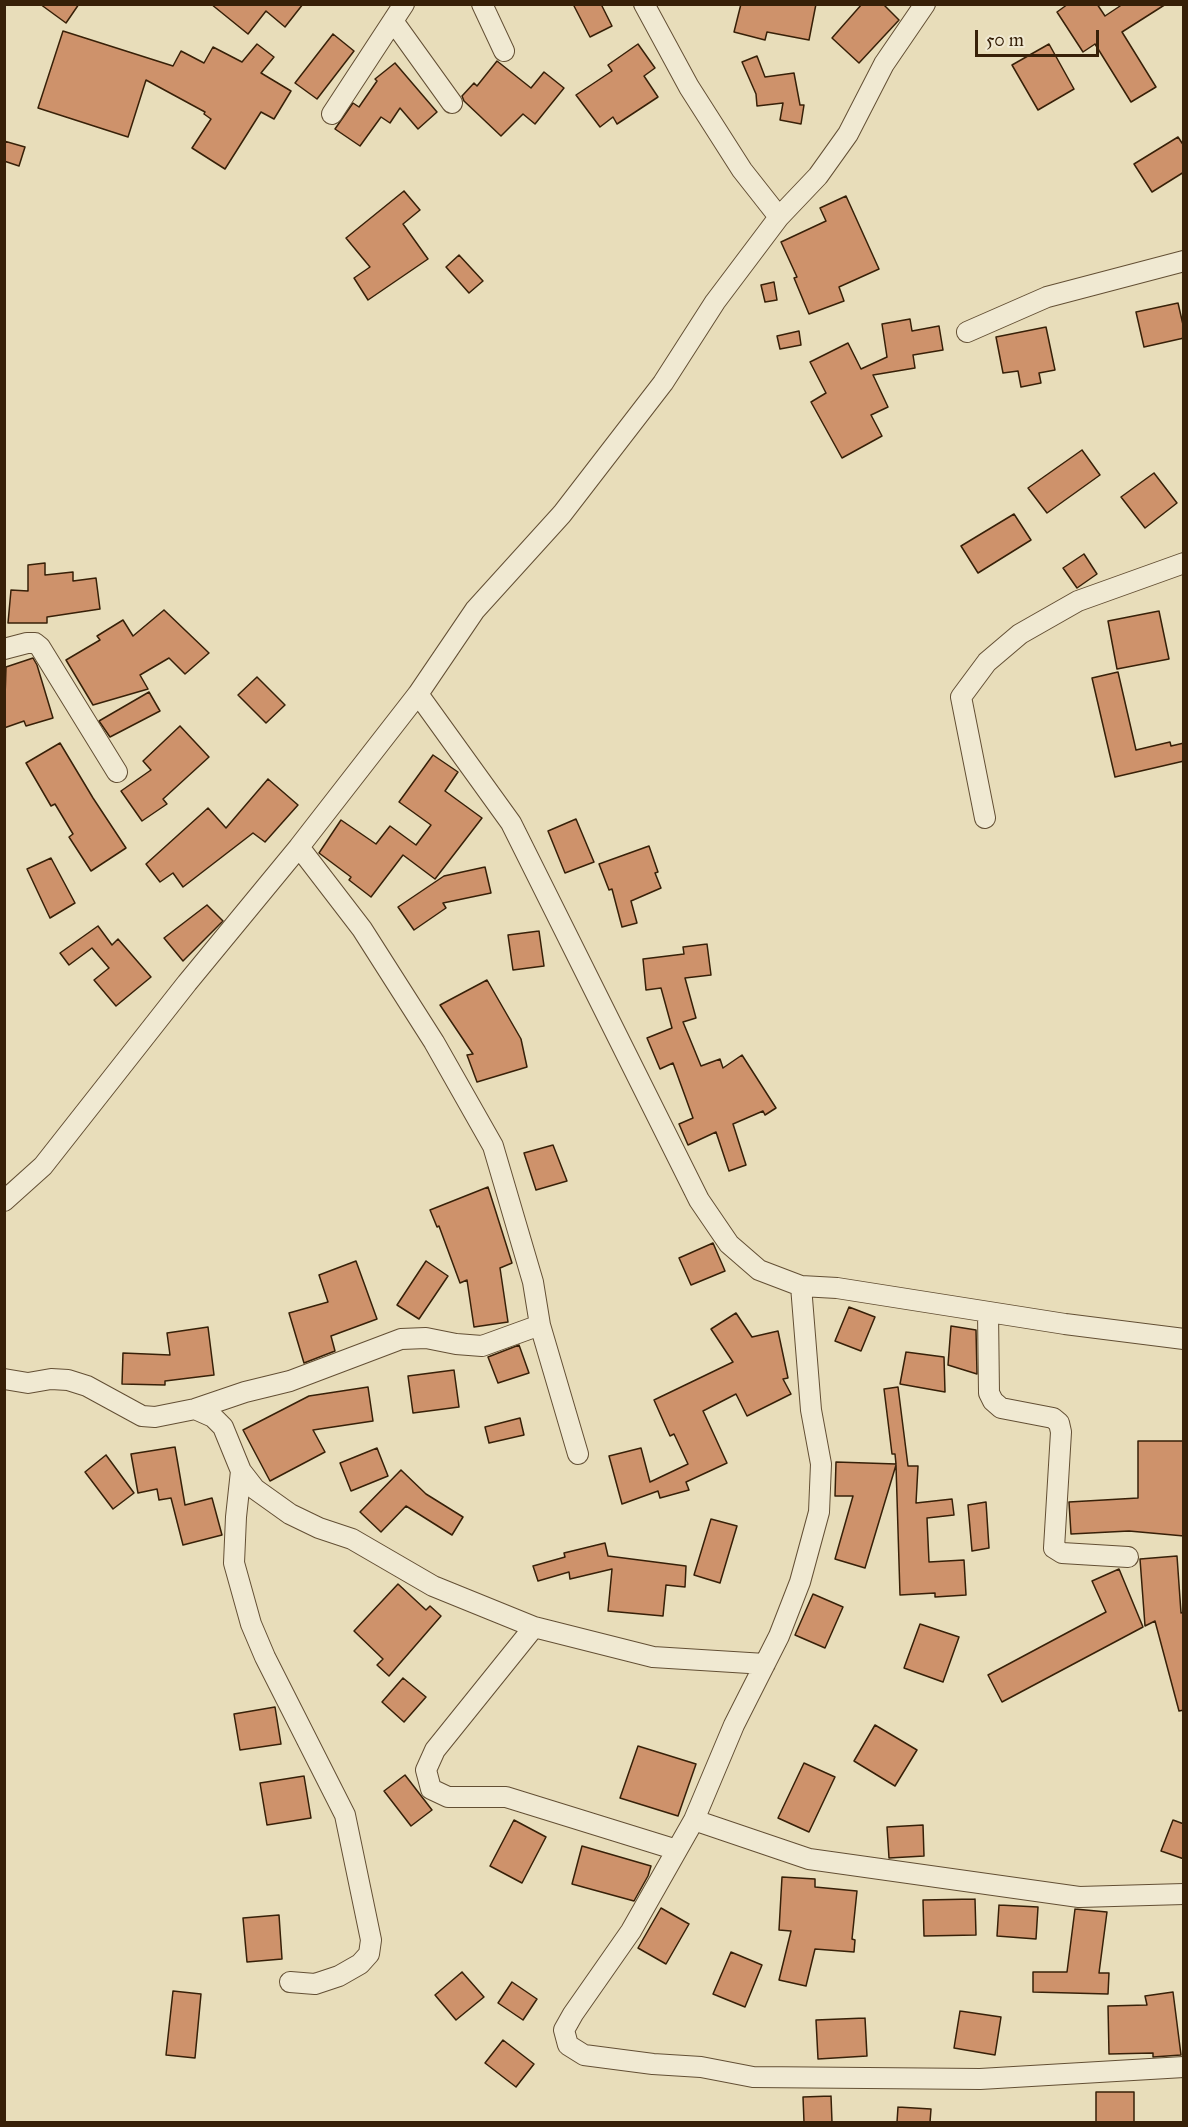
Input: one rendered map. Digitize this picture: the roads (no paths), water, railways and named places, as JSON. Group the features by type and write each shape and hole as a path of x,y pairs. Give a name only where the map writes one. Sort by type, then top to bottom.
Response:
{"street":[{"path":"332,114 404,4"},
{"path":"483,4 504,51"},
{"path":"644,4 689,87 742,170 779,217"},
{"path":"4,1201 43,1166 187,983 299,847 418,694 475,610 562,514 663,383 715,303 779,217 818,176 848,134 884,64 925,4"},
{"path":"393,21 452,103"},
{"path":"967,332 1047,297 1184,261"},
{"path":"985,818 961,697 987,662 1020,634 1078,601 1184,563"},
{"path":"4,649 27,643 35,643 40,647 117,772"},
{"path":"418,694 511,823 699,1200 729,1244 759,1270 801,1286 837,1288 1184,1340"},
{"path":"299,847 362,928 434,1042 493,1146 533,1282 540,1325 578,1454"},
{"path":"801,1286 811,1410 821,1464 819,1512 800,1582 779,1636 734,1725 694,1820 631,1931 564,2030 568,2045 584,2055 653,2064 701,2067 753,2077 980,2079 1184,2067"},
{"path":"988,1312 988,1393 993,1401 1001,1408 1053,1418 1059,1423 1061,1432 1054,1548 1062,1553 1128,1557"},
{"path":"4,1379 28,1383 51,1379 68,1380 87,1386 142,1416 155,1416 195,1409 245,1392 290,1381 401,1339 426,1338 482,1346 540,1325"},
{"path":"195,1409 213,1417 223,1427 241,1471 255,1489 290,1514 319,1528 352,1539 433,1586 534,1627 653,1657 765,1664"},
{"path":"241,1471 234,1563 251,1624 265,1657 345,1815 371,1940 369,1954 360,1964 339,1976 315,1984 290,1982"},
{"path":"534,1627 435,1750 426,1770 431,1789 448,1797 506,1797 677,1850"},
{"path":"694,1820 809,1859 1079,1897 1184,1894"}]}
